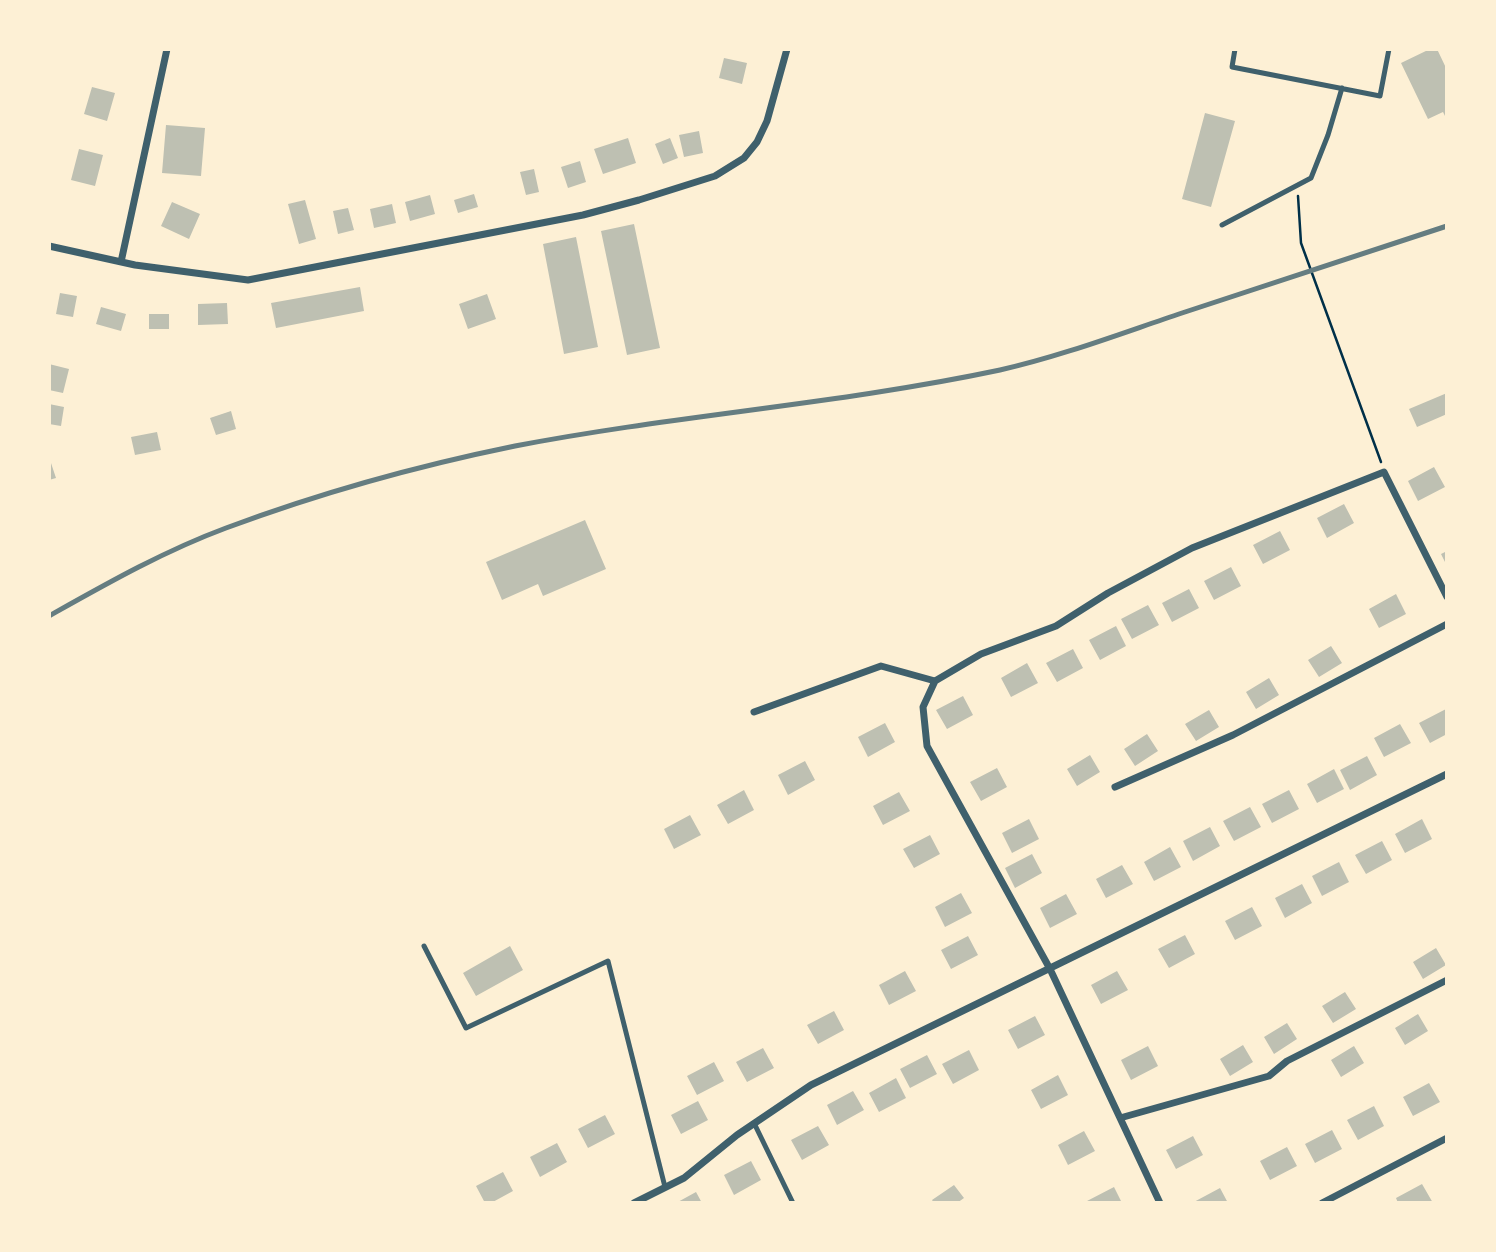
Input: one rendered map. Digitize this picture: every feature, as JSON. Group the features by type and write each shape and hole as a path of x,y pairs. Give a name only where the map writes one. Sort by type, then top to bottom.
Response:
{"street":[{"path":"121,262 167,49"},
{"path":"49,248 121,262 248,280 583,215 715,176 744,158 757,142 767,121 787,49"},
{"path":"1160,1203 1050,969 927,746 923,707 935,681 981,654 1056,626 1108,593 1192,548 1384,471 1447,597"},
{"path":"1115,787 1233,735 1447,624"},
{"path":"754,712 881,666 935,681"},
{"path":"634,1203 684,1178 754,1123 811,1085 1447,774"},
{"path":"1120,1118 1269,1076 1287,1061 1447,979"},
{"path":"1322,1203 1447,1138"}],"lane":[{"path":"1235,49 1232,67 1380,96 1389,49"},
{"path":"1222,225 1311,178 1342,88"},
{"path":"424,946 467,1028 608,961 665,1187"},
{"path":"754,1123 793,1203"}],"path":[{"path":"1297,185 1301,243 1384,471"}],"building":[{"path":"1430,49 1437,49 1447,70 1447,120 1443,112 1428,119 1401,63"},
{"path":"724,58 747,63 742,84 719,78"},
{"path":"92,87 115,93 107,121 84,114"},
{"path":"1205,113 1235,121 1211,207 1182,199"},
{"path":"166,125 205,128 201,176 162,173"},
{"path":"699,131 703,153 684,157 679,135"},
{"path":"628,138 636,163 603,174 594,149"},
{"path":"670,138 678,158 663,164 655,144"},
{"path":"79,149 103,155 95,186 71,180"},
{"path":"580,161 586,182 568,188 561,167"},
{"path":"534,169 539,192 526,195 520,172"},
{"path":"474,194 478,207 458,213 454,200"},
{"path":"430,195 435,214 410,221 405,202"},
{"path":"305,200 316,239 299,244 288,204"},
{"path":"172,202 200,214 189,239 161,226"},
{"path":"392,204 396,223 374,228 370,209"},
{"path":"348,208 354,230 338,234 333,211"},
{"path":"634,224 660,348 627,355 601,231"},
{"path":"576,237 598,347 564,354 543,244"},
{"path":"360,287 364,311 276,328 271,303"},
{"path":"60,293 77,296 73,317 56,314"},
{"path":"487,294 496,319 468,329 459,304"},
{"path":"227,303 228,324 198,325 198,304"},
{"path":"101,307 126,314 121,331 96,324"},
{"path":"149,314 169,314 169,329 149,329"},
{"path":"49,364 69,369 63,393 49,390"},
{"path":"1447,393 1447,414 1417,427 1409,409"},
{"path":"49,404 64,407 61,426 49,424"},
{"path":"231,411 236,429 216,435 210,418"},
{"path":"157,432 161,450 135,455 131,437"},
{"path":"49,457 56,478 49,480"},
{"path":"1434,467 1445,487 1418,501 1408,481"},
{"path":"1344,504 1354,523 1327,538 1317,518"},
{"path":"585,520 606,569 543,596 538,584 502,600 486,562"},
{"path":"1280,531 1290,550 1263,564 1253,545"},
{"path":"1447,551 1447,566 1441,554"},
{"path":"1231,567 1241,586 1214,600 1204,581"},
{"path":"1189,589 1199,608 1172,622 1162,603"},
{"path":"1396,594 1406,614 1379,628 1369,609"},
{"path":"1148,605 1159,625 1132,639 1121,619"},
{"path":"1116,626 1126,646 1100,660 1089,640"},
{"path":"1331,646 1342,663 1319,677 1308,660"},
{"path":"1073,649 1083,668 1057,682 1046,663"},
{"path":"1027,663 1038,683 1011,697 1001,678"},
{"path":"1269,678 1279,695 1256,709 1246,692"},
{"path":"963,696 973,715 947,729 936,710"},
{"path":"1446,709 1447,734 1430,743 1419,723"},
{"path":"1209,710 1219,727 1196,741 1185,724"},
{"path":"885,723 895,742 868,757 858,737"},
{"path":"1400,724 1411,743 1384,757 1374,738"},
{"path":"1147,734 1158,751 1135,766 1124,749"},
{"path":"1090,755 1100,772 1077,786 1067,769"},
{"path":"1367,756 1377,775 1350,790 1340,770"},
{"path":"805,761 815,780 788,795 778,775"},
{"path":"997,768 1007,787 981,801 970,782"},
{"path":"1334,769 1344,789 1317,803 1307,784"},
{"path":"744,790 754,810 728,824 717,805"},
{"path":"1289,790 1299,809 1272,823 1262,804"},
{"path":"899,792 910,811 883,825 873,806"},
{"path":"1250,807 1261,827 1234,841 1223,821"},
{"path":"690,815 701,835 674,849 664,829"},
{"path":"1029,819 1039,839 1012,853 1002,833"},
{"path":"1422,819 1432,839 1405,853 1395,834"},
{"path":"1210,827 1220,846 1193,861 1183,841"},
{"path":"930,835 940,854 914,868 903,849"},
{"path":"1382,841 1392,860 1366,874 1355,855"},
{"path":"1170,847 1181,867 1154,881 1144,862"},
{"path":"1032,854 1042,873 1015,888 1005,868"},
{"path":"1339,862 1349,882 1322,896 1312,876"},
{"path":"1122,865 1133,884 1106,898 1096,879"},
{"path":"1302,884 1312,903 1285,918 1275,898"},
{"path":"961,893 972,913 945,927 935,907"},
{"path":"1066,894 1077,914 1050,928 1040,908"},
{"path":"1252,907 1262,926 1235,940 1225,921"},
{"path":"1185,935 1195,954 1169,968 1158,949"},
{"path":"968,936 978,955 951,969 941,950"},
{"path":"510,946 523,970 476,996 463,973"},
{"path":"1436,948 1446,965 1423,979 1413,962"},
{"path":"905,971 916,991 889,1005 879,985"},
{"path":"1117,971 1128,990 1101,1004 1091,985"},
{"path":"1345,992 1356,1009 1333,1023 1322,1006"},
{"path":"834,1011 844,1030 818,1044 807,1025"},
{"path":"1418,1014 1428,1031 1405,1045 1395,1028"},
{"path":"1035,1016 1045,1035 1018,1049 1008,1030"},
{"path":"1287,1023 1297,1039 1274,1054 1264,1037"},
{"path":"1243,1045 1253,1062 1230,1076 1220,1059"},
{"path":"1148,1046 1158,1066 1131,1080 1121,1060"},
{"path":"1354,1046 1364,1063 1341,1077 1331,1060"},
{"path":"763,1048 774,1068 747,1082 736,1062"},
{"path":"969,1050 979,1070 953,1084 942,1064"},
{"path":"927,1055 937,1074 910,1088 900,1069"},
{"path":"714,1062 724,1081 697,1095 687,1076"},
{"path":"1058,1075 1068,1095 1041,1109 1031,1090"},
{"path":"896,1078 906,1098 879,1112 869,1093"},
{"path":"1429,1083 1440,1102 1413,1116 1403,1097"},
{"path":"853,1091 864,1110 837,1125 827,1105"},
{"path":"698,1101 708,1120 681,1134 671,1115"},
{"path":"1374,1106 1384,1126 1358,1140 1347,1120"},
{"path":"605,1115 615,1134 588,1148 578,1129"},
{"path":"818,1126 829,1145 802,1160 791,1140"},
{"path":"1332,1130 1342,1149 1315,1163 1305,1144"},
{"path":"1084,1131 1095,1151 1068,1165 1058,1145"},
{"path":"1193,1136 1203,1155 1176,1169 1166,1150"},
{"path":"557,1143 567,1162 540,1177 530,1157"},
{"path":"1287,1147 1297,1166 1270,1180 1260,1161"},
{"path":"751,1161 761,1180 734,1195 724,1175"},
{"path":"503,1172 513,1191 491,1203 485,1203 476,1186"},
{"path":"1422,1184 1433,1203 1398,1203 1396,1198"},
{"path":"954,1185 964,1198 957,1203 934,1203 932,1200"},
{"path":"1114,1187 1122,1203 1088,1203 1087,1201"},
{"path":"1220,1188 1228,1203 1192,1203"},
{"path":"696,1192 702,1203 676,1203"}],"railway":[{"path":"49,616 136,569 203,537 261,515 369,481 478,454 576,435 879,392 1000,370 1069,351 1447,226"}]}
